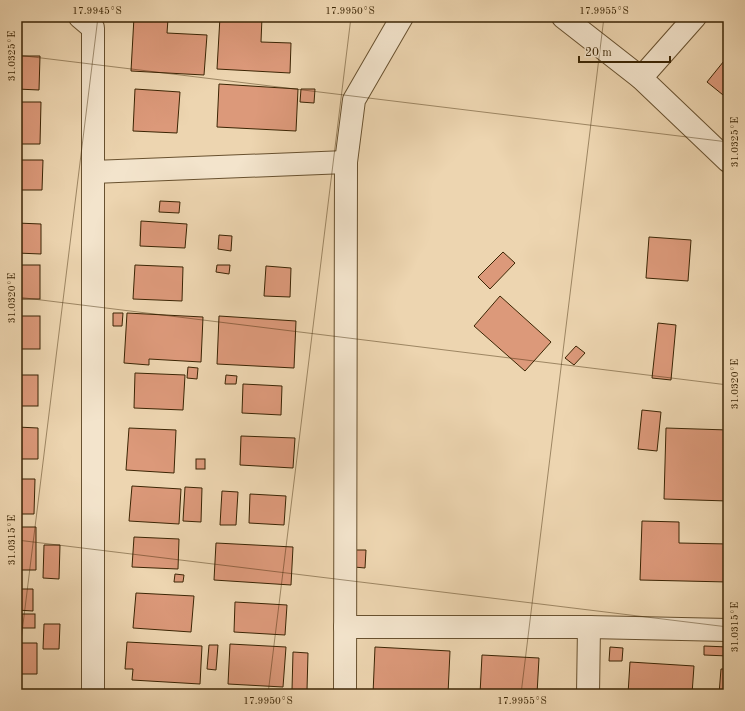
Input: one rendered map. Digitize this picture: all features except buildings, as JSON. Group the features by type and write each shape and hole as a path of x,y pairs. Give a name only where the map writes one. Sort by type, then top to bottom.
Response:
{"street":[{"path":"80,17 93,28 93,694"},
{"path":"345,694 346,162 354,100 402,17"},
{"path":"563,17 641,78 728,161"},
{"path":"641,78 695,17"},
{"path":"93,172 346,162"},
{"path":"345,627 589,627 728,630"},
{"path":"588,694 589,627"}]}
